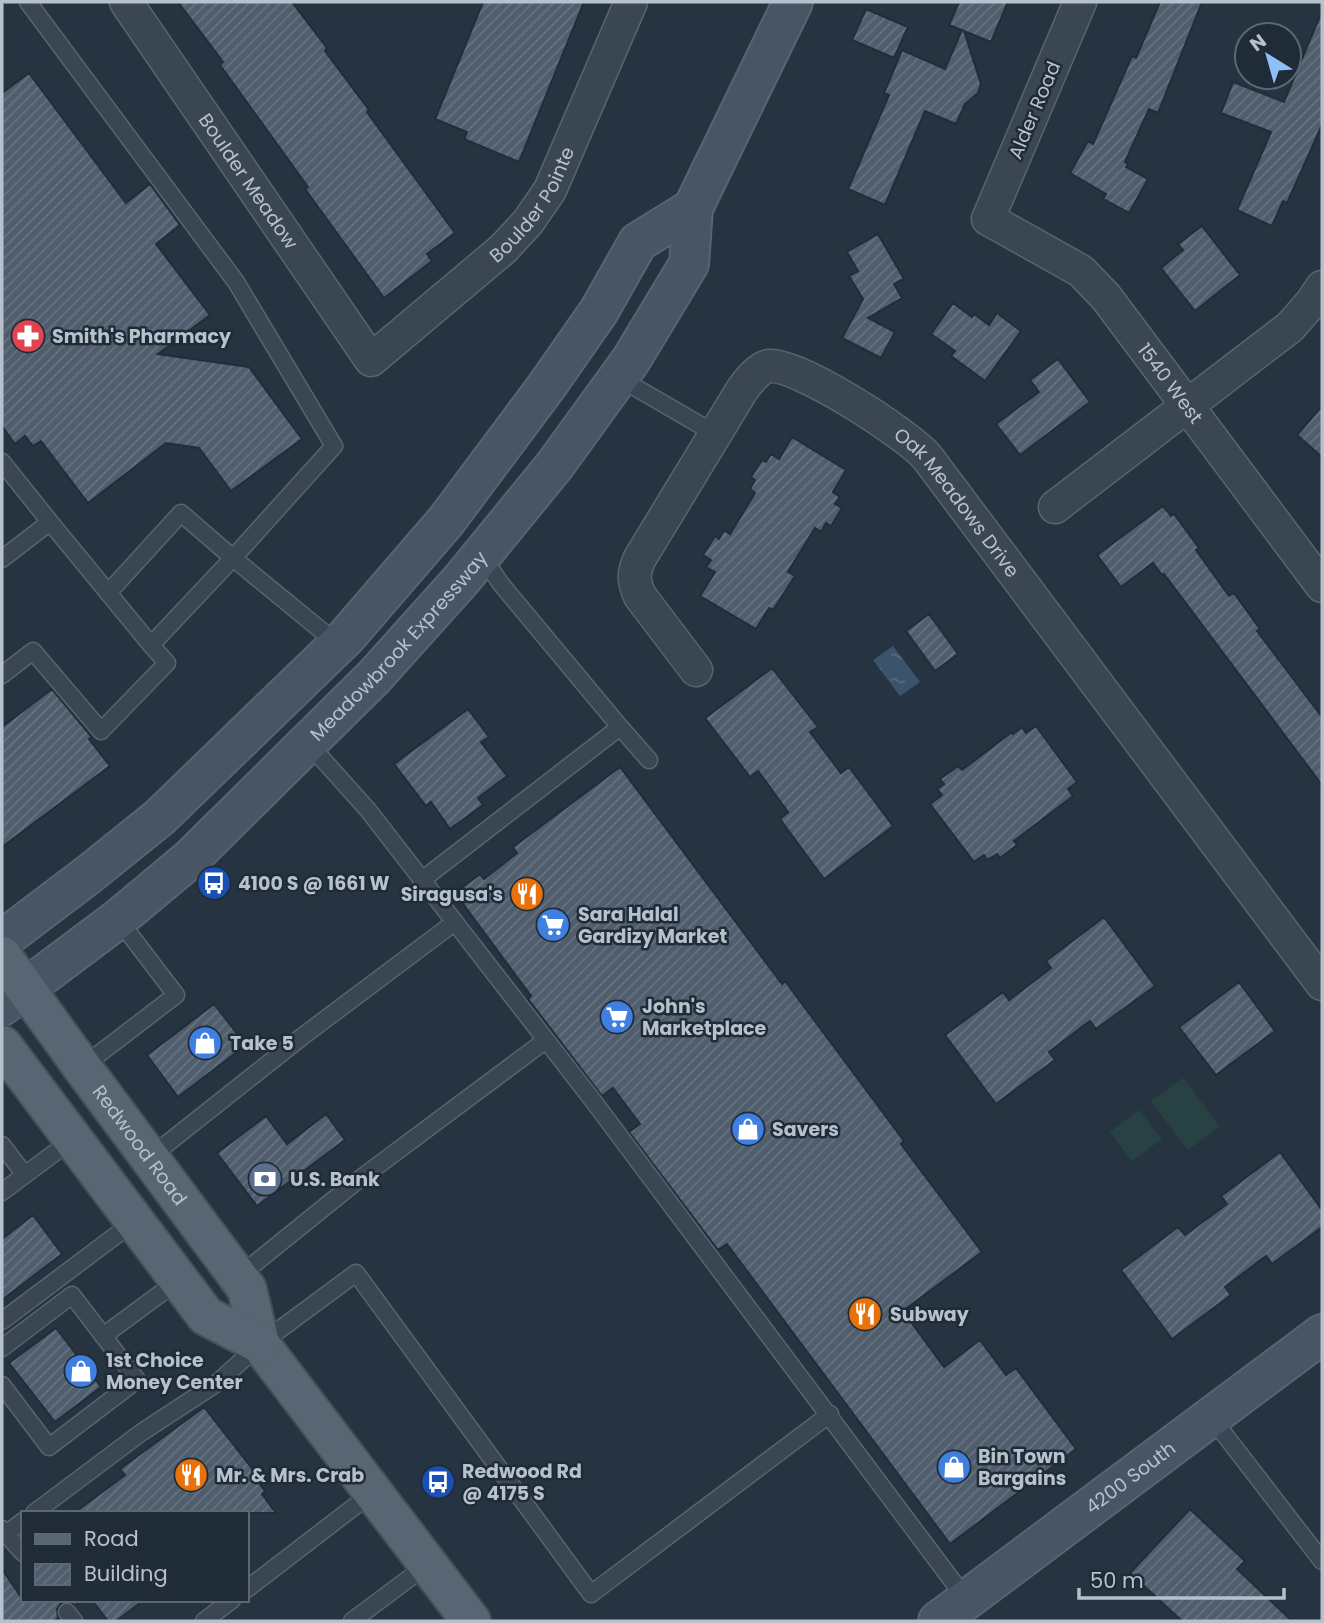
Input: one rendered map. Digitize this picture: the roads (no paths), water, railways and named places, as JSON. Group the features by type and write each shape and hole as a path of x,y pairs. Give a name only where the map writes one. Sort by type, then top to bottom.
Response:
{"main road":[{"name":"Meadowbrook Expressway","path":"13,997 118,919 191,858 374,677 482,556 555,465 656,323 689,264 693,208 793,2"},
{"path":"2,940 160,817 339,645 446,521 546,387 598,310 638,242 693,208"},
{"path":"482,556 474,545 471,532 524,454 546,387"},
{"name":"Redwood Road","path":"2,956 13,997 82,1068 247,1289 260,1344 471,1621"},
{"name":"Redwood Road","path":"2,1045 206,1316 260,1344"},
{"name":"4200 South","path":"952,1610 1322,1334"}],"street":[{"name":"Boulder Meadow","path":"126,2 371,360"},
{"name":"Boulder Pointe","path":"371,360 503,249 528,222 550,190 631,2"},
{"name":"Alder Road","path":"988,219 1080,2"},
{"name":"1540 West","path":"988,219 1081,271 1106,297 1322,586"},
{"path":"1055,507 1290,327 1322,287"},
{"name":"Oak Meadows Drive","path":"696,670 640,596 633,573 714,433 752,377 766,366 783,366 877,418 918,446 1322,984"}],"lane":[{"path":"28,2 236,282 334,446 151,645"},
{"path":"619,378 714,433"},
{"path":"2,462 167,663 101,731 33,651 2,675"},
{"path":"108,593 181,513 339,645"},
{"path":"2,559 50,522"},
{"path":"482,556 501,584 649,760"},
{"path":"422,880 621,727"},
{"path":"308,743 368,810 830,1414 952,1610"},
{"path":"82,1068 176,995 118,919"},
{"path":"149,1158 303,1036 455,922"},
{"path":"238,1277 353,1184 546,1040"},
{"path":"2,1192 73,1139"},
{"path":"2,1145 25,1175"},
{"path":"2,1321 135,1221"},
{"path":"37,1511 142,1432 217,1383 260,1344 356,1273 591,1594 830,1414"},
{"path":"103,1336 179,1280"},
{"path":"2,1348 72,1295 136,1380 49,1447 2,1385"},
{"path":"1211,1417 1322,1561"},
{"path":"248,1588 372,1493"},
{"path":"21,1522 4,1531 21,1551"},
{"path":"352,1621 427,1565"},
{"path":"204,1621 229,1602"}],"water":[{"path":"893,646 920,682 900,696 873,660"}],"place":[{"name":"Smith's Pharmacy","path":"28,336"},
{"name":"4100 S @ 1661 W","path":"214,883"},
{"name":"Siragusa's","path":"527,894"},
{"name":"Sara Halal Gardizy Market","path":"553,925"},
{"name":"John's Marketplace","path":"617,1017"},
{"name":"Take 5","path":"205,1043"},
{"name":"Savers","path":"748,1129"},
{"name":"U.S. Bank","path":"265,1179"},
{"name":"Subway","path":"865,1314"},
{"name":"1st Choice Money Center","path":"81,1371"},
{"name":"Bin Town Bargains","path":"954,1467"},
{"name":"Mr. & Mrs. Crab","path":"191,1475"},
{"name":"Redwood Rd @ 4175 S","path":"438,1482"}]}
